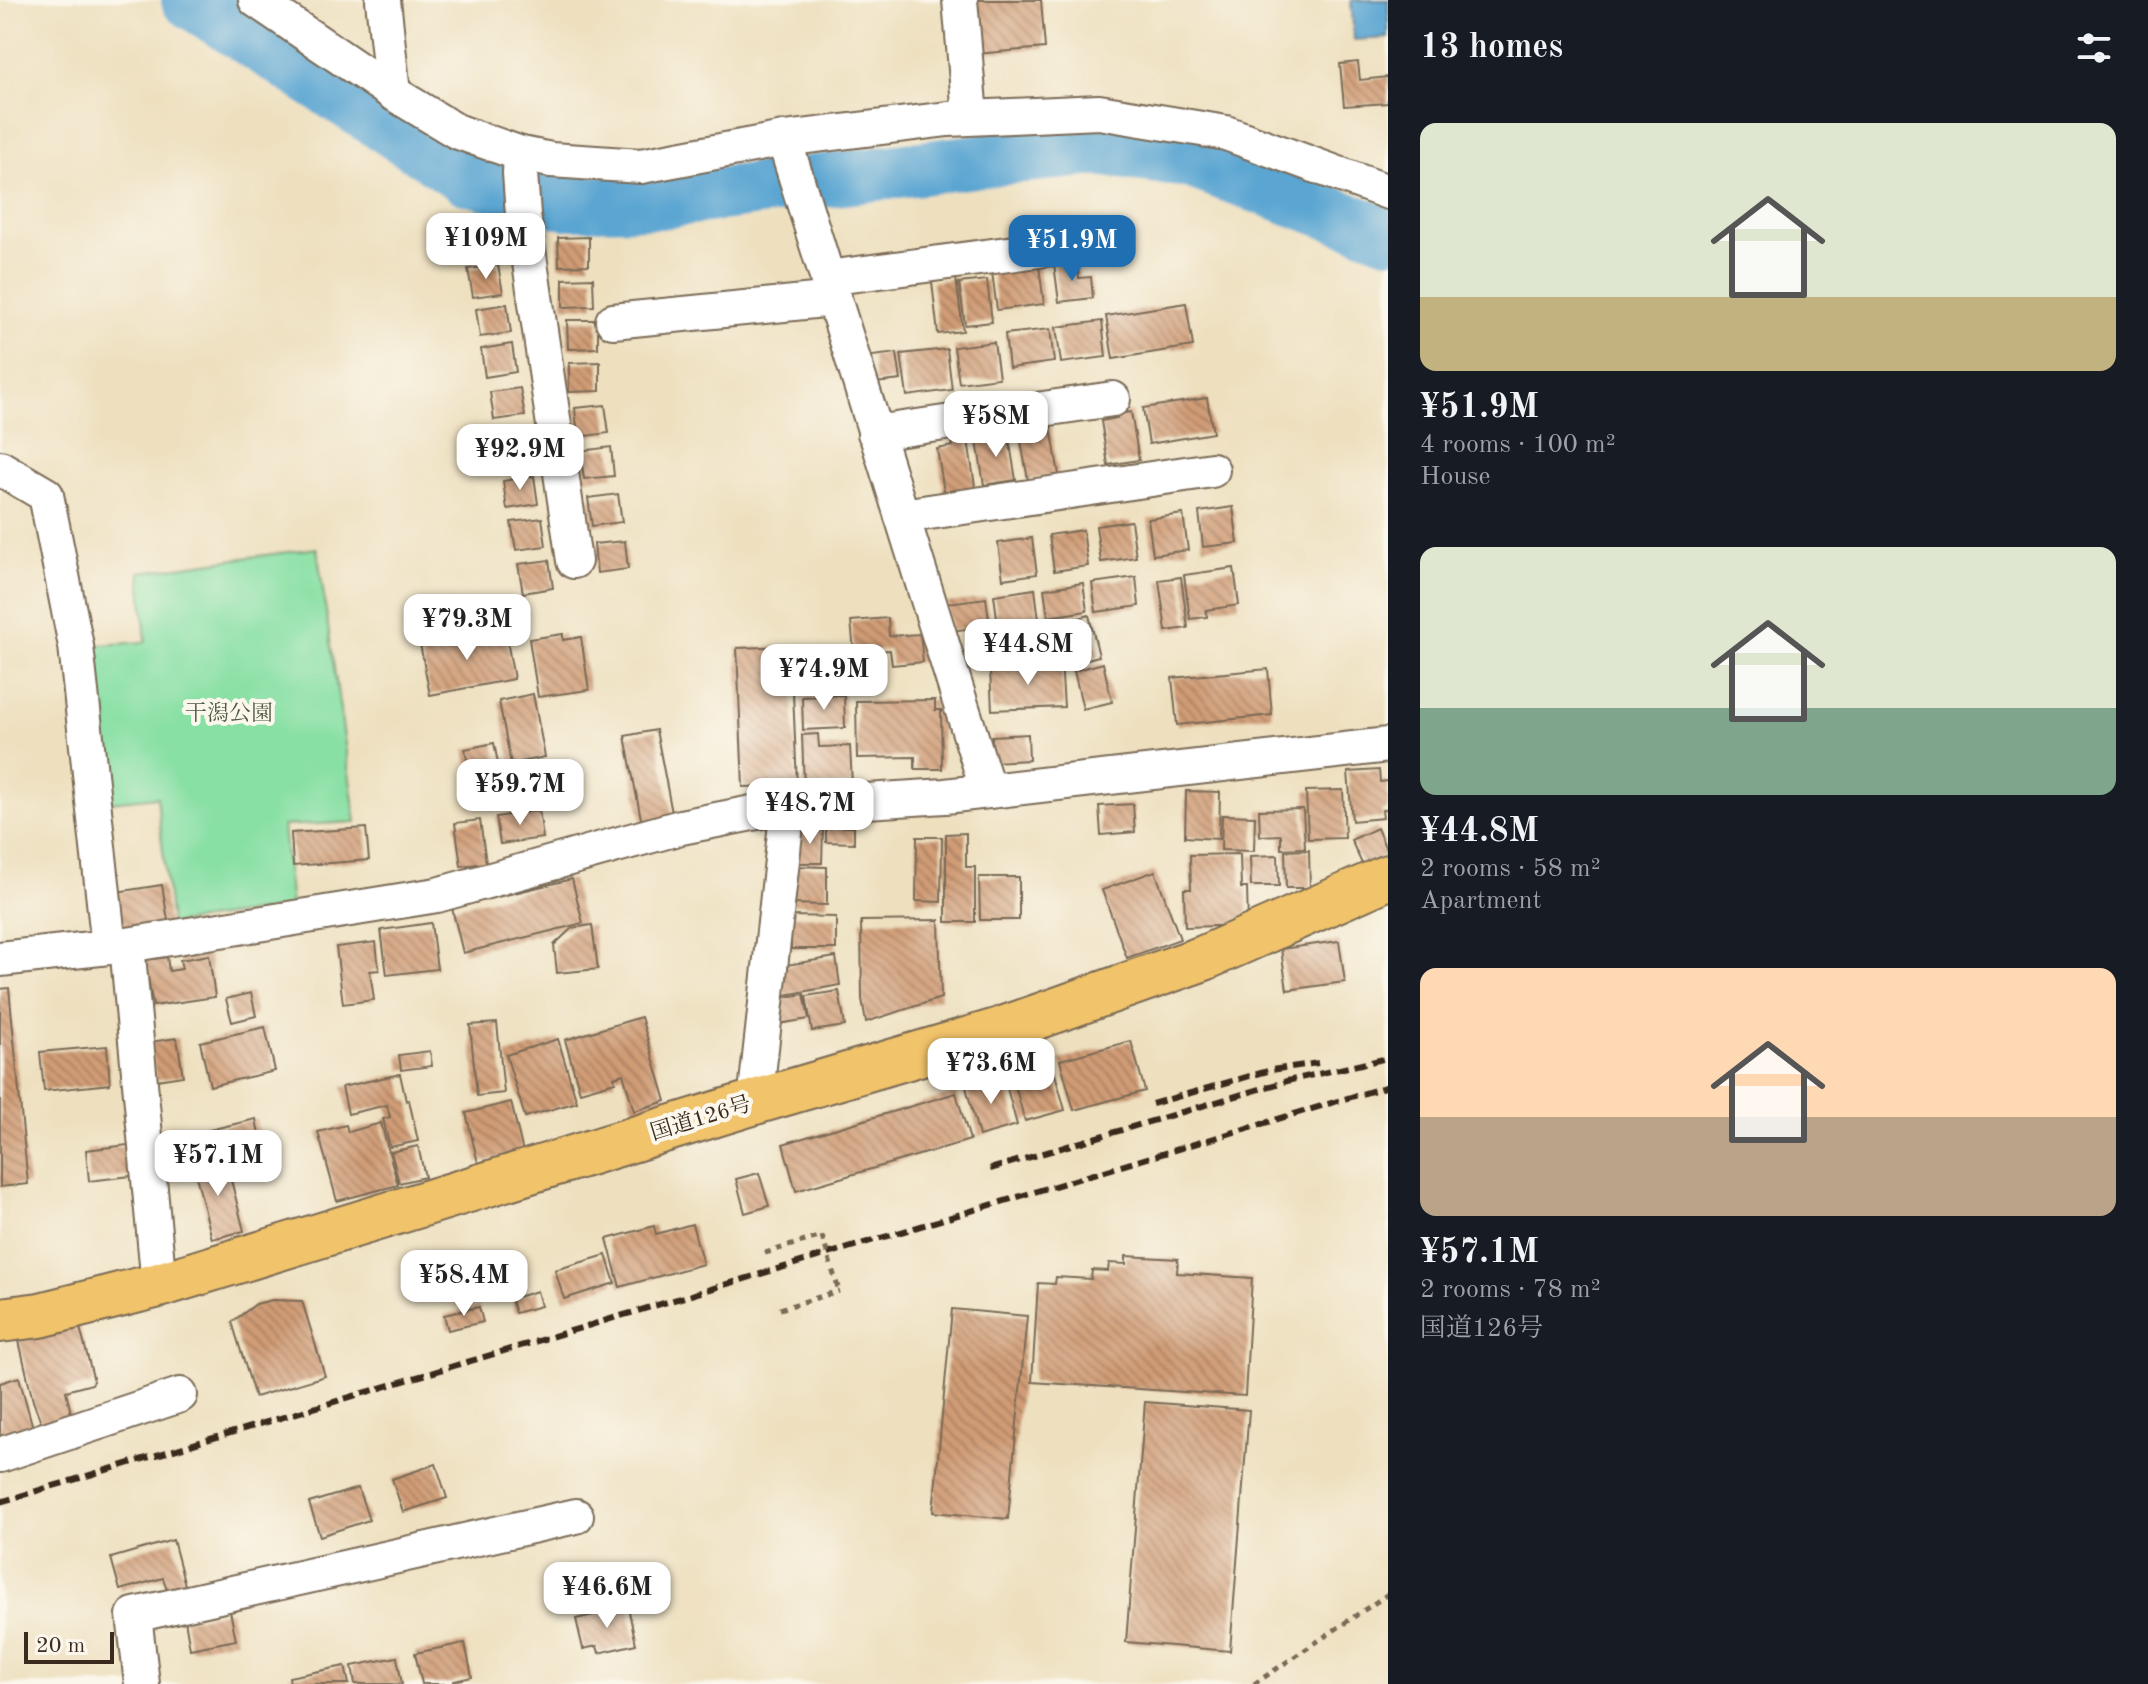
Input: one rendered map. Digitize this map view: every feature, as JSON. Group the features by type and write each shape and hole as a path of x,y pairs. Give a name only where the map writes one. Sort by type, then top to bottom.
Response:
{"highway":[{"name":"国道126号","path":"0,1320 40,1315 159,1285 1000,1030 1204,958 1388,877"}],"street":[{"path":"256,0 393,93 456,131 520,164 551,160 641,166 788,150 970,116 1099,112 1226,133 1388,192"},
{"path":"383,0 393,93"},
{"path":"960,0 970,116"},
{"path":"788,150 988,791"},
{"path":"520,164 523,215 574,561"},
{"path":"613,321 1114,240"},
{"path":"875,433 1113,399"},
{"path":"0,468 46,495 76,646 118,946 159,1285"},
{"path":"902,516 1212,470"},
{"path":"0,959 118,946 437,895 681,827 788,806 988,791 1388,745"},
{"path":"755,1102 788,806"},
{"path":"0,1455 180,1395"},
{"path":"142,1684 134,1615 576,1516"}],"path":[{"path":"765,1253 822,1236 839,1291 780,1309"},
{"path":"1254,1684 1388,1594"}],"green space":[{"name":"干潟公園","path":"317,548 356,822 283,826 291,907 171,924 157,797 101,803 82,646 146,642 140,572"}],"water":[{"path":"1351,0 1388,0 1388,38 1354,40"}],"building":[{"path":"972,0 1041,0 1045,48 976,54"},
{"path":"1358,62 1360,80 1388,77 1388,103 1344,106 1340,64"},
{"path":"490,224 494,253 464,257 460,229"},
{"path":"589,237 589,265 559,266 558,238"},
{"path":"1077,261 1079,278 1091,277 1093,298 1059,302 1054,264"},
{"path":"498,265 503,293 473,297 468,269"},
{"path":"1039,266 1044,304 997,310 992,272"},
{"path":"593,278 594,306 563,307 563,279"},
{"path":"956,278 963,331 938,334 932,282"},
{"path":"987,280 992,322 965,325 959,283"},
{"path":"1186,303 1193,346 1113,359 1106,316"},
{"path":"507,304 511,333 480,337 476,309"},
{"path":"567,320 598,320 598,348 568,349"},
{"path":"1102,321 1106,357 1061,363 1056,327"},
{"path":"1050,329 1054,362 1009,368 1005,334"},
{"path":"994,342 999,378 959,383 954,347"},
{"path":"512,344 516,372 485,377 481,349"},
{"path":"947,349 952,390 907,396 901,354"},
{"path":"897,353 901,380 875,383 872,356"},
{"path":"600,362 600,391 569,392 569,363"},
{"path":"520,388 525,416 494,420 490,392"},
{"path":"1207,398 1213,433 1149,444 1143,408"},
{"path":"605,405 609,433 578,437 575,408"},
{"path":"1131,412 1139,460 1108,465 1101,421"},
{"path":"1051,427 1059,475 1028,480 1020,436"},
{"path":"527,432 531,461 500,465 496,437"},
{"path":"1008,432 1016,480 984,485 977,441"},
{"path":"968,440 976,493 945,498 937,449 953,446 952,442"},
{"path":"611,447 614,476 584,479 580,451"},
{"path":"534,476 538,504 507,509 503,481"},
{"path":"618,494 622,522 592,526 588,498"},
{"path":"1233,507 1238,543 1203,547 1199,512"},
{"path":"1183,514 1188,550 1153,555 1148,519"},
{"path":"542,518 546,546 516,550 511,522"},
{"path":"1131,521 1136,557 1101,562 1096,526"},
{"path":"1083,530 1088,566 1054,571 1049,535"},
{"path":"1032,538 1037,574 1003,579 998,543"},
{"path":"625,541 628,569 597,573 594,544"},
{"path":"549,560 553,588 523,593 518,564"},
{"path":"1234,568 1239,605 1206,610 1207,617 1190,619 1184,575"},
{"path":"1136,577 1139,606 1096,612 1092,583"},
{"path":"1181,577 1188,628 1166,631 1159,580"},
{"path":"1083,583 1087,611 1048,617 1044,589"},
{"path":"1035,589 1039,620 998,626 994,595"},
{"path":"986,598 990,626 951,631 947,603"},
{"path":"1089,615 1099,656 1072,663 1062,623"},
{"path":"888,618 889,636 920,634 923,662 892,665 890,650 854,652 851,621"},
{"path":"505,629 514,679 430,695 420,644"},
{"path":"563,634 563,640 581,637 589,690 538,697 529,639"},
{"path":"791,646 797,785 743,787 737,648"},
{"path":"1061,660 1064,707 992,710 990,669 1040,666 1040,661"},
{"path":"1103,663 1112,702 1083,709 1074,671"},
{"path":"1268,669 1272,715 1177,725 1172,678"},
{"path":"533,694 545,757 511,764 499,701"},
{"path":"844,695 845,728 803,730 802,697"},
{"path":"935,700 935,710 941,710 942,769 915,769 915,757 857,758 856,701"},
{"path":"656,730 673,818 642,824 625,736"},
{"path":"818,734 819,747 850,746 852,784 804,786 802,735"},
{"path":"1028,734 1029,760 993,762 992,736"},
{"path":"494,743 503,789 474,795 465,749"},
{"path":"1379,770 1380,782 1388,781 1388,809 1382,810 1383,818 1352,821 1348,772"},
{"path":"1343,790 1345,838 1308,839 1306,791"},
{"path":"1186,791 1220,792 1219,839 1185,837"},
{"path":"1133,804 1135,832 1101,835 1099,806"},
{"path":"1303,809 1305,848 1281,849 1281,835 1260,836 1259,810"},
{"path":"539,810 543,838 500,844 496,817"},
{"path":"1222,815 1255,816 1254,851 1221,850"},
{"path":"480,820 486,863 461,866 455,823"},
{"path":"826,826 854,827 854,843 826,842"},
{"path":"366,828 369,860 293,866 291,833"},
{"path":"1377,828 1388,854 1363,866 1351,840"},
{"path":"797,829 823,830 822,863 797,863"},
{"path":"966,833 966,867 975,867 975,922 946,922 946,834"},
{"path":"917,837 942,837 941,902 916,901"},
{"path":"1309,850 1310,888 1286,888 1285,851"},
{"path":"1240,854 1241,888 1247,888 1248,925 1185,927 1184,889 1191,889 1190,855"},
{"path":"1278,855 1279,886 1251,886 1250,856"},
{"path":"792,866 827,867 827,905 791,904"},
{"path":"1155,871 1180,939 1127,958 1102,890"},
{"path":"979,877 1019,877 1019,920 980,920"},
{"path":"572,879 583,923 463,953 452,908"},
{"path":"162,885 169,926 122,933 116,892"},
{"path":"791,916 836,917 836,949 791,949"},
{"path":"939,920 941,998 866,1022 862,999 861,921"},
{"path":"431,923 437,969 387,975 381,930"},
{"path":"592,925 598,969 557,973 554,945 572,928"},
{"path":"1339,941 1345,982 1287,990 1281,949"},
{"path":"376,942 379,970 370,971 374,1000 343,1004 336,947"},
{"path":"209,955 215,997 153,1006 145,960 167,957 169,971 182,969 180,960"},
{"path":"836,957 840,985 785,995 780,966"},
{"path":"9,988 28,1184 0,1187 0,989"},
{"path":"839,991 845,1026 812,1031 806,996"},
{"path":"251,993 256,1016 232,1022 226,999"},
{"path":"804,994 809,1019 778,1024 774,999"},
{"path":"641,1017 666,1101 634,1111 623,1074 614,1077 615,1082 580,1092 565,1040"},
{"path":"497,1023 504,1093 477,1096 470,1025"},
{"path":"265,1027 275,1071 210,1086 200,1042"},
{"path":"177,1038 183,1076 156,1080 150,1042"},
{"path":"558,1039 577,1102 525,1117 506,1055"},
{"path":"1131,1041 1145,1091 1074,1110 1060,1060"},
{"path":"107,1046 110,1084 44,1091 40,1052"},
{"path":"430,1051 432,1066 401,1070 399,1055"},
{"path":"1052,1063 1065,1110 1025,1121 1012,1075"},
{"path":"400,1074 418,1141 390,1147 383,1119 390,1117 387,1105 348,1114 342,1087"},
{"path":"1004,1077 1017,1125 979,1136 966,1087"},
{"path":"956,1093 970,1140 796,1191 783,1144"},
{"path":"511,1102 523,1152 478,1163 466,1113"},
{"path":"256,1119 259,1134 220,1144 222,1155 195,1162 188,1135"},
{"path":"381,1123 398,1185 337,1201 318,1132 346,1125 348,1132"},
{"path":"136,1144 139,1175 89,1181 86,1150"},
{"path":"418,1146 425,1177 399,1183 391,1152"},
{"path":"225,1156 244,1231 212,1239 193,1164"},
{"path":"759,1173 769,1206 745,1213 736,1179"},
{"path":"692,1224 703,1264 620,1287 607,1239 654,1226 656,1234"},
{"path":"606,1255 615,1283 564,1299 555,1270"},
{"path":"1126,1256 1178,1259 1177,1273 1252,1278 1245,1396 1032,1382 1038,1283 1055,1284 1056,1277 1091,1279 1092,1270 1108,1271 1109,1263 1126,1264"},
{"path":"537,1291 541,1306 515,1313 511,1299"},
{"path":"272,1300 302,1301 325,1376 255,1397 232,1322 256,1304"},
{"path":"479,1307 483,1322 448,1330 444,1315"},
{"path":"952,1309 1027,1316 1008,1519 933,1512"},
{"path":"79,1324 94,1381 66,1391 72,1418 44,1430 33,1401 19,1341"},
{"path":"19,1377 35,1435 3,1446 0,1383"},
{"path":"1145,1402 1249,1410 1230,1651 1126,1642"},
{"path":"436,1464 447,1498 403,1512 392,1479"},
{"path":"358,1488 369,1520 320,1536 309,1503"},
{"path":"173,1540 185,1585 167,1590 163,1578 120,1590 111,1558"},
{"path":"628,1607 636,1644 599,1653 597,1646 583,1649 576,1619"},
{"path":"230,1611 236,1640 190,1649 185,1620"},
{"path":"465,1643 472,1677 454,1681 454,1684 422,1684 415,1653"},
{"path":"397,1657 402,1684 355,1684 352,1666"},
{"path":"345,1666 349,1684 290,1684 289,1677"}],"waterway":[{"path":"188,0 466,178 565,203 660,202 983,160 1097,149 1189,161 1388,234"}],"railway":[{"path":"990,1169 1287,1081 1388,1058"},
{"path":"1152,1104 1271,1070 1318,1063"},
{"path":"0,1502 1388,1086"}]}
